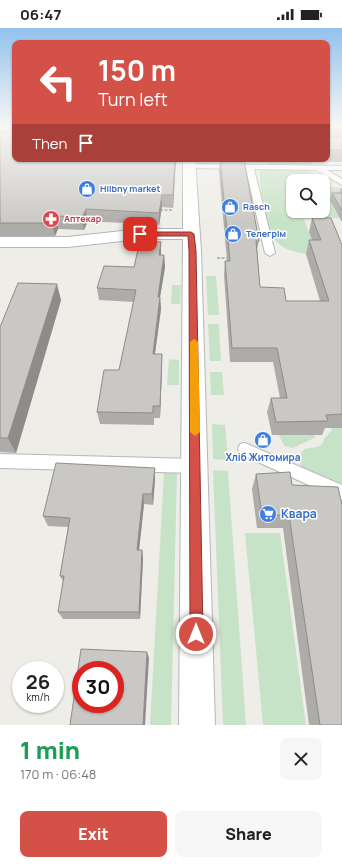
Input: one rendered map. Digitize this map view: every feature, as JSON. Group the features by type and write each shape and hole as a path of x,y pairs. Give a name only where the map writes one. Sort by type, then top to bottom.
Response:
{"street":[{"path":"190,162 191,234 193,251 197,725"},
{"path":"0,242 68,242 134,234 191,234"}],"lane":[{"path":"190,162 249,166 342,168"},
{"path":"249,166 270,252"},
{"path":"318,168 342,183"},
{"path":"245,449 342,493"},
{"path":"0,461 195,466"}],"path":[{"path":"156,210 174,210"},
{"path":"217,258 230,258"}],"green space":[{"path":"268,162 312,162 314,166 268,165"},
{"path":"264,169 287,169 302,170 316,174 286,174 286,218 330,218 330,187 341,188 342,218 304,219 314,246 306,254 285,248 275,240 267,218 262,195 260,171"},
{"path":"206,276 216,276 219,315 208,315"},
{"path":"172,285 181,285 180,304 171,304"},
{"path":"208,324 219,324 221,361 210,361"},
{"path":"169,359 179,360 179,385 167,385"},
{"path":"210,372 222,372 224,395 211,395"},
{"path":"342,398 342,488 301,470 300,460 303,450 319,446 323,443 324,439 332,430 330,421"},
{"path":"212,424 225,425 228,460 213,459"},
{"path":"279,435 314,435 316,437 293,448 284,446"},
{"path":"213,470 228,471 246,725 223,725"},
{"path":"164,472 177,473 171,725 150,725"},
{"path":"245,533 280,533 306,725 263,725"}],"building":[{"name":"Hlibny market","path":"0,159 12,159 12,162 175,162 173,195 162,195 159,213 86,209 82,217 55,216 52,223 0,223"},
{"path":"220,162 244,162 259,241 256,241 260,287 284,288 286,301 329,301 309,240 321,240 312,218 331,218 342,245 342,414 326,415 328,421 276,422 271,398 287,398 277,348 232,348 225,261 230,261"},
{"path":"332,193 342,193 342,211"},
{"path":"140,241 161,242 159,255 164,255 158,297 160,297 153,354 162,354 160,406 153,406 153,413 97,412 104,370 119,370 136,290 97,288 104,266 134,267"},
{"path":"18,283 57,284 8,438 0,438 0,327"},
{"path":"56,463 155,468 152,494 143,494 137,550 142,550 139,612 58,612 64,576 60,576 70,518 43,516"},
{"path":"290,472 292,485 338,487 342,505 342,725 320,725 289,515 262,515 256,474"},
{"path":"81,649 147,652 143,725 70,725 72,711 72,713 124,713 124,661 79,661"}],"slow traffic":[{"path":"194,342 195,432"}],"place":[{"name":"Hlibny market","path":"87,189"},
{"name":"Rasch","path":"230,207"},
{"name":"Аптекар","path":"51,219"},
{"name":"Телегрім","path":"233,234"},
{"name":"Хліб Житомира","path":"263,440"},
{"name":"Квара","path":"268,514"}],"route":[{"path":"140,234 191,234 193,251 196,634"}]}
